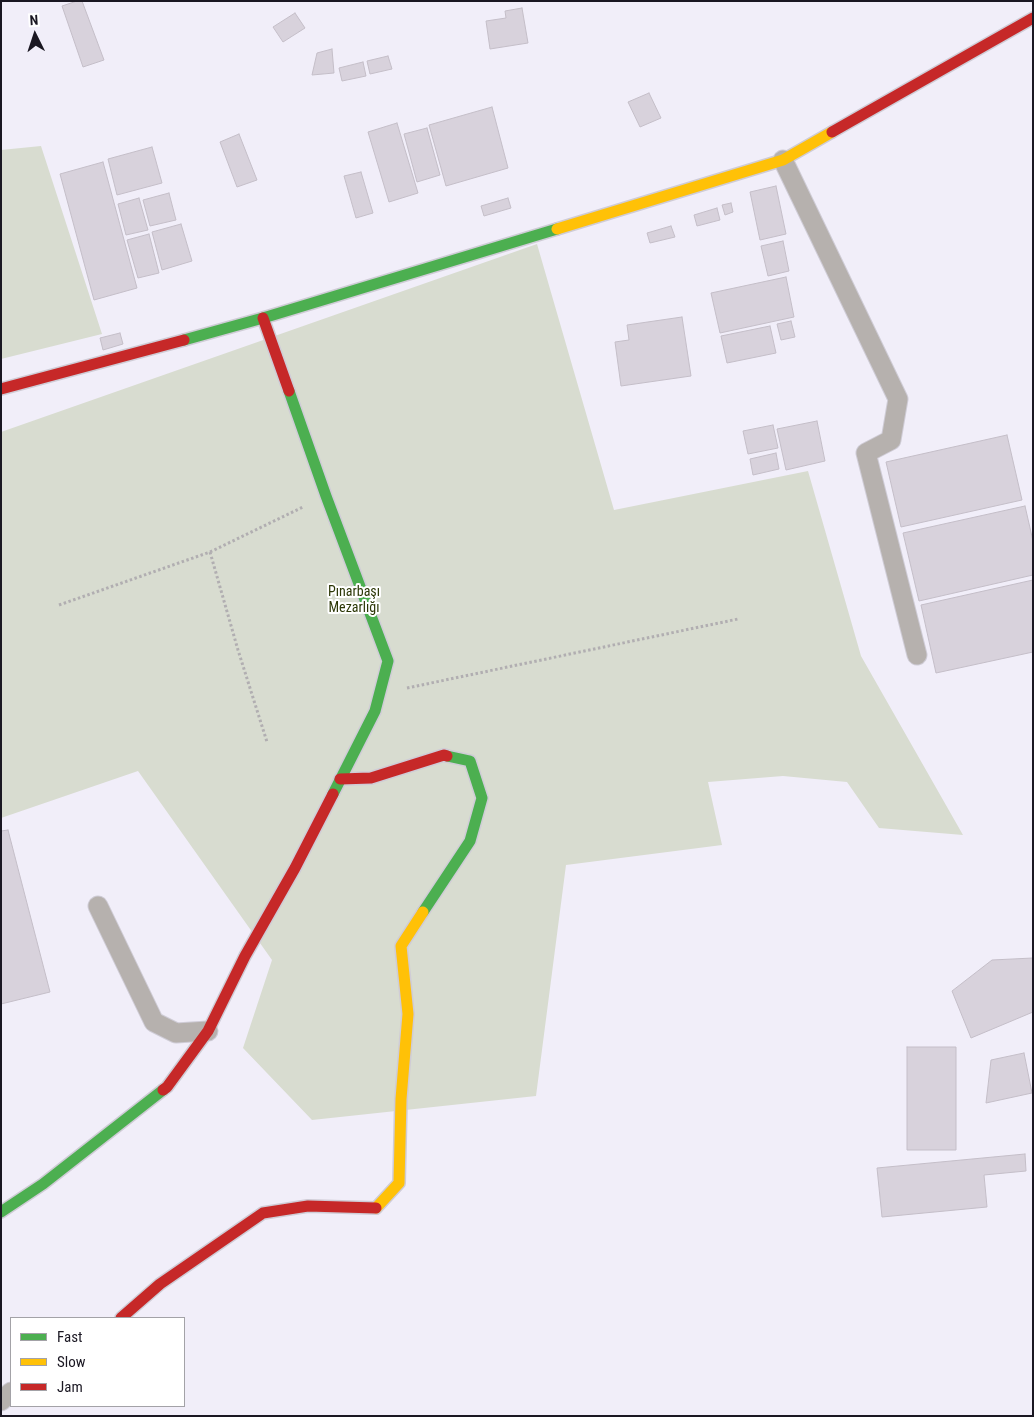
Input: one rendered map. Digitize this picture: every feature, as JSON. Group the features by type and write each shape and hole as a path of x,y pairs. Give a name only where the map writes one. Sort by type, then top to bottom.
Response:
{"street":[{"path":"1,389 263,318 783,160 1033,18"},
{"path":"783,160 898,399 891,440 866,453 917,654"},
{"path":"1,1212 43,1184 167,1087 208,1031 244,956 294,868 375,711 380,694 388,661 326,496 263,318"},
{"path":"122,1317 160,1284 263,1212 308,1206 377,1208 399,1183 401,1098 408,1014 401,946 470,841 482,798 470,761 444,754 371,778 340,779"},
{"path":"98,906 154,1022 176,1033 208,1031"}],"path":[{"path":"59,605 210,552 326,496"},
{"path":"210,552 266,742"},
{"path":"380,694 738,619"}],"green space":[{"path":"41,146 102,334 1,359 1,150"},
{"name":"Pınarbaşı Mezarlığı","path":"537,244 614,510 808,471 861,656 963,835 879,828 847,782 783,776 708,782 722,845 566,865 536,1096 312,1120 243,1048 272,960 138,771 1,818 1,432"}],"building":[{"path":"82,1 104,60 83,67 62,6"},
{"path":"522,8 528,43 490,49 486,21 506,18 505,11"},
{"path":"295,13 305,28 283,42 273,27"},
{"path":"332,49 334,73 312,75 317,53"},
{"path":"388,56 392,69 370,74 367,61"},
{"path":"363,62 366,76 342,81 339,68"},
{"path":"649,93 661,118 640,127 628,102"},
{"path":"492,107 508,168 446,186 429,125"},
{"path":"397,123 418,193 389,202 368,132"},
{"path":"427,128 440,175 417,182 404,134"},
{"path":"239,134 257,180 237,187 220,142"},
{"path":"152,147 162,183 117,195 108,159"},
{"path":"103,162 137,288 94,300 60,174"},
{"path":"361,172 373,213 356,218 344,176"},
{"path":"776,186 786,234 760,240 750,192"},
{"path":"169,193 176,220 150,226 143,200"},
{"path":"139,198 148,230 126,235 118,204"},
{"path":"508,198 511,208 484,216 481,206"},
{"path":"731,203 733,212 725,215 722,205"},
{"path":"717,208 720,220 697,226 694,215"},
{"path":"181,224 192,261 162,270 152,232"},
{"path":"671,226 675,237 650,243 647,233"},
{"path":"149,234 159,273 138,278 127,240"},
{"path":"783,241 789,271 768,276 761,246"},
{"path":"786,277 794,317 720,333 711,293"},
{"path":"682,317 691,376 621,386 615,342 629,340 627,325"},
{"path":"791,321 795,337 781,340 777,324"},
{"path":"770,326 776,353 727,363 721,336"},
{"path":"120,333 123,344 103,350 100,338"},
{"path":"817,421 825,461 786,470 777,429"},
{"path":"773,425 778,448 748,454 743,431"},
{"path":"1007,435 1022,500 901,527 886,462"},
{"path":"776,453 779,469 753,475 750,459"},
{"path":"1025,506 1033,541 1033,575 919,601 903,533"},
{"path":"1033,580 1033,652 936,673 921,605"},
{"path":"8,830 50,992 1,1004 1,831"},
{"path":"1033,958 1033,1012 971,1038 952,991 992,960"},
{"path":"907,1047 956,1047 956,1150 907,1150"},
{"path":"1024,1053 1032,1093 986,1103 991,1060"},
{"path":"1025,1154 1026,1171 984,1175 987,1207 882,1217 877,1168"}],"traffic: fast":[{"path":"184,340 557,229"},
{"path":"289,391 388,661 375,711 333,794"},
{"path":"423,912 470,841 482,798 470,761 447,756"},
{"path":"1,1212 43,1184 163,1090"}],"traffic: slow":[{"path":"557,229 783,160 832,132"},
{"path":"376,1208 399,1183 401,1099 408,1014 401,946 423,912"}],"traffic: jam":[{"path":"832,132 1033,18"},
{"path":"263,318 289,391"},
{"path":"1,389 184,340"},
{"path":"340,779 371,778 444,755 447,756"},
{"path":"163,1090 208,1031 245,956 295,868 333,794"},
{"path":"122,1317 160,1284 263,1213 308,1206 376,1208"}]}
